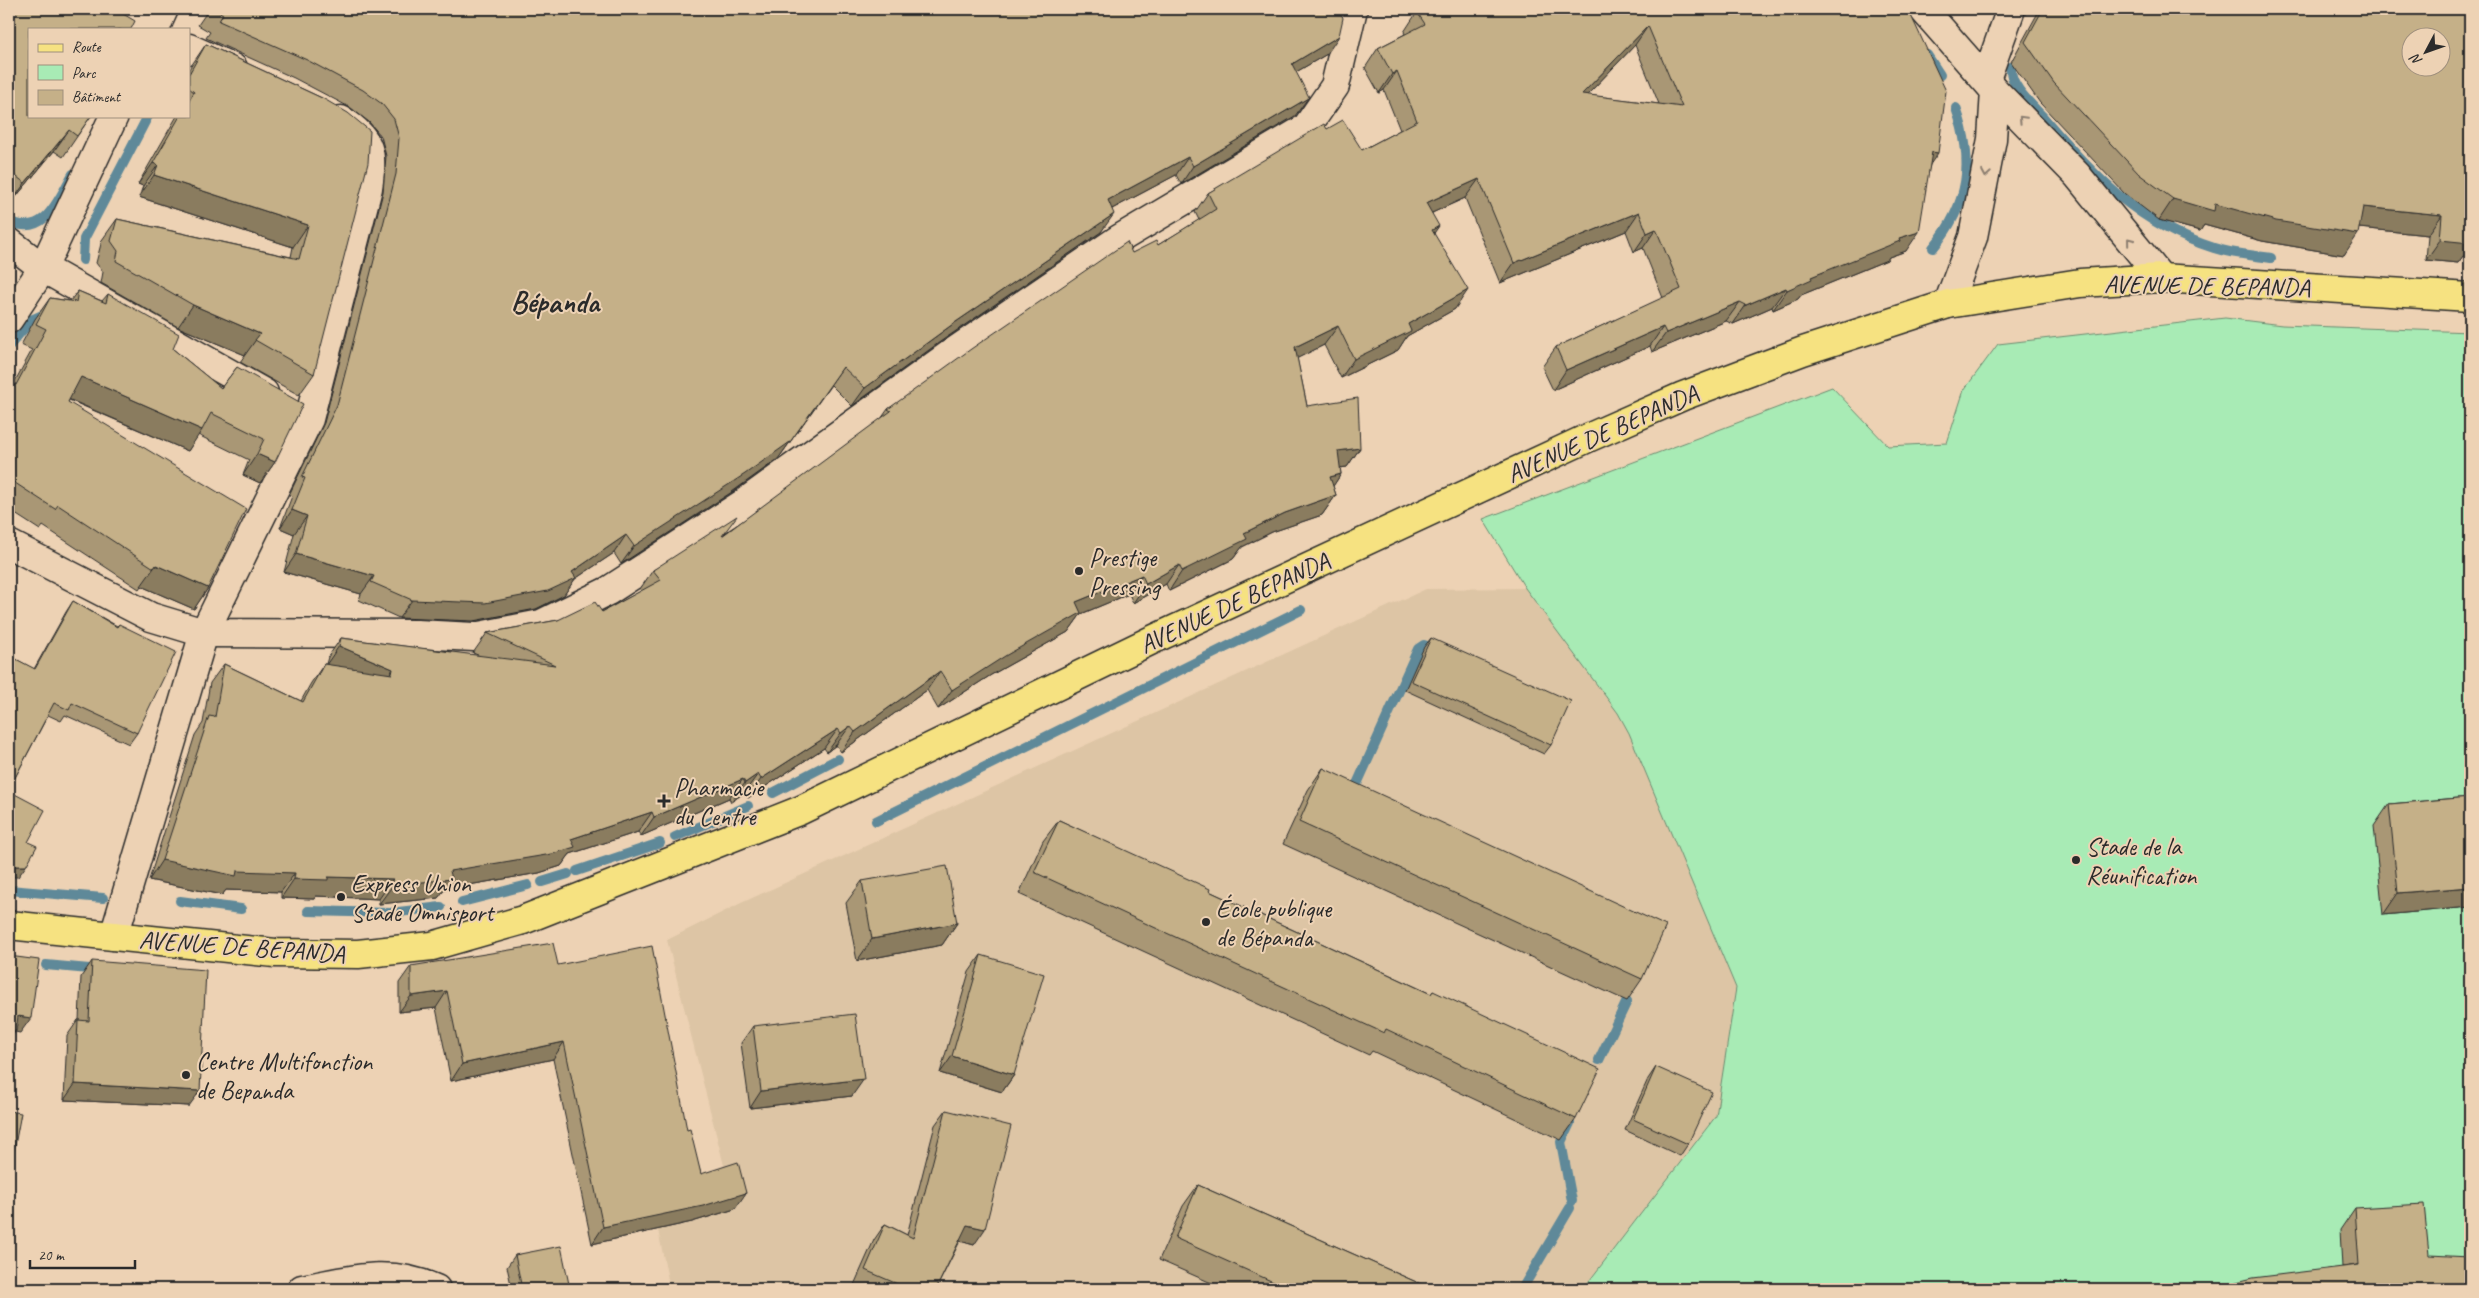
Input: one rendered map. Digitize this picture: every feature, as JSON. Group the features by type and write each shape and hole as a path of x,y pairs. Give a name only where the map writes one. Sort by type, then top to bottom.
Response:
{"main road":[{"name":"AVENUE DE BEPANDA","path":"9,925 275,953 358,954 432,946 523,920 801,810 1160,636 1488,483 1683,396 1803,351 1948,304 2080,283 2161,278 2470,297"}],"street":[{"path":"113,9 147,28"},
{"path":"155,28 164,9"},
{"path":"9,544 151,617 204,634 417,634 474,637 541,624 608,591 741,504 949,355 1119,239 1306,128 1335,86 1353,9"},
{"path":"1923,9 1991,85 2077,175 2161,278"},
{"path":"1948,304 1973,237 1992,139 1991,85 2011,9"},
{"path":"190,48 258,79"},
{"path":"114,936 204,634 309,419 368,188 371,168 369,145 353,127 318,107"},
{"path":"9,319 43,268 113,118"},
{"path":"9,242 43,268 309,419"},
{"path":"302,1289 377,1276 418,1281 436,1289"}],"shaded area":[{"name":"École publique de Bépanda","path":"1525,588 1618,713 1629,733 1736,988 1716,1116 1583,1289 670,1289 658,1230 735,1209 667,940 739,904 1426,589"}],"green space":[{"name":"Stade de la Réunification","path":"2225,318 2282,325 2470,332 2470,1289 1583,1289 1716,1116 1736,988 1629,733 1618,713 1525,588 1483,519 1832,387 1888,446 1947,443 1964,390 1998,344"}],"building":[{"path":"9,9 115,9 135,21 132,28 28,28 28,118 90,118 77,136 69,130 25,183 9,171"},
{"path":"214,9 1343,9 1340,11 1343,18 1339,36 1292,64 1308,98 1193,166 1188,157 1108,200 1114,214 953,324 865,388 843,367 790,442 745,474 634,546 626,535 572,572 576,578 548,591 485,603 412,600 371,582 374,576 296,554 307,516 292,510 305,478 302,477 337,405 396,174 399,138 394,119 382,104 363,90 307,60 219,21 223,14"},
{"path":"1423,9 1908,9 1946,91 1938,153 1932,152 1919,232 1899,238 1900,241 1811,277 1812,279 1787,290 1786,288 1746,305 1740,302 1666,333 1663,327 1566,370 1556,347 1681,289 1656,229 1647,233 1639,212 1514,263 1479,179 1426,203 1439,226 1432,230 1468,290 1408,324 1411,331 1354,359 1338,326 1295,347 1307,406 1358,398 1360,448 1338,451 1341,474 1330,477 1336,495 1285,513 1244,533 1247,539 1182,571 1179,565 1146,584 1142,575 1076,602 1081,613 1005,656 952,690 940,671 855,732 850,726 841,733 838,729 761,779 758,774 745,783 743,779 654,817 652,812 571,839 575,847 552,854 450,871 452,879 393,885 393,879 328,877 328,880 294,879 295,873 237,871 236,876 162,860 209,716 215,717 224,664 303,702 324,664 392,674 393,669 339,646 341,638 555,665 487,633 558,620 595,602 602,612 661,580 653,570 737,516 722,536 891,411 888,409 971,349 1127,242 1132,253 1156,241 1158,245 1216,209 1208,193 1324,124 1327,129 1343,120 1362,150 1417,121 1397,71 1392,74 1378,48 1425,24 1417,12","holes":["1648,26 1682,107 1582,94"]},
{"path":"2043,9 2470,9 2470,243 2440,240 2442,215 2363,207 2358,234 2276,221 2215,204 2214,211 2173,199 2139,174 2054,83 2025,42"},
{"path":"206,44 324,99 348,113 370,131 368,163 314,374 255,340 260,334 193,305 116,261 118,251 111,241 117,219 299,259 308,225 154,175 158,165 153,163 179,118 190,118 190,99 194,92 190,89 190,72"},
{"path":"78,291 106,303 108,294 179,334 173,349 221,388 237,367 303,404 275,462 257,454 264,439 211,413 202,430 81,377 68,402 246,509 208,588 156,565 154,568 58,505 55,509 9,479 9,381 16,385 46,329 36,324 50,298 76,302"},
{"path":"73,601 117,627 119,624 176,652 137,733 72,703 69,710 54,703 9,789 9,663 12,657 35,669"},
{"path":"1431,638 1571,701 1551,745 1411,681"},
{"path":"1323,768 1666,926 1642,979 1299,822"},
{"path":"9,791 45,810 28,842 37,846 26,866 13,866 10,871 9,870"},
{"path":"2470,797 2470,887 2398,893 2389,804"},
{"path":"1059,820 1431,994 1433,991 1600,1069 1576,1119 1386,1029 1384,1033 1034,872"},
{"path":"947,866 957,923 872,939 862,881"},
{"path":"553,943 558,965 652,946 687,1130 690,1129 701,1174 738,1162 746,1193 703,1206 603,1227 564,1042 462,1064 447,991 411,996 411,966"},
{"path":"981,955 1044,974 1014,1075 952,1056"},
{"path":"9,956 39,960 31,1018 18,1016 16,1031 9,1030"},
{"path":"92,961 206,970 200,1091 75,1084 78,1020 89,1021"},
{"path":"855,1014 864,1079 761,1091 753,1026"},
{"path":"1656,1067 1712,1092 1688,1144 1633,1119"},
{"path":"946,1110 1011,1126 985,1229 967,1225 936,1289 909,1289 865,1270 885,1224 913,1238"},
{"path":"9,1111 21,1113 12,1161 9,1161"},
{"path":"1198,1185 1432,1289 1289,1289 1175,1238"},
{"path":"2424,1204 2429,1255 2470,1257 2470,1289 2208,1289 2253,1278 2359,1265 2355,1208"},
{"path":"561,1246 570,1289 522,1289 515,1255"}],"waterway":[{"path":"1927,55 1940,75"},
{"path":"2011,67 2011,74 2017,88 2028,101 2099,178 2140,212 2162,226 2214,248 2271,258"},
{"path":"1933,248 1945,232 1954,215 1961,199 1965,182 1967,164 1965,146 1956,108"},
{"path":"83,260 84,239 147,118"},
{"path":"9,221 21,225 32,224 41,220 56,205 73,174"},
{"path":"9,346 31,320 49,312"},
{"path":"876,821 1301,610"},
{"path":"1352,795 1418,649 1424,645 1436,651"},
{"path":"773,793 838,759"},
{"path":"675,837 748,806"},
{"path":"577,871 660,843"},
{"path":"542,882 568,874"},
{"path":"462,902 528,885"},
{"path":"9,890 103,898"},
{"path":"180,901 241,909"},
{"path":"308,911 390,913 441,907"},
{"path":"46,965 100,970"},
{"path":"1599,1060 1627,1001"},
{"path":"1570,1123 1561,1142 1572,1201"},
{"path":"1522,1289 1570,1208"}],"place":[{"name":"Prestige Pressing","path":"1079,571"},
{"name":"Pharmacie du Centre","path":"664,801"},
{"name":"Stade de la Réunification","path":"2076,860"},
{"name":"Express Union Stade Omnisport","path":"341,897"},
{"name":"École publique de Bépanda","path":"1206,922"},
{"name":"Centre Multifonction de Bepanda","path":"186,1075"}],"district":[{"name":"Bépanda","path":"555,302"}]}
